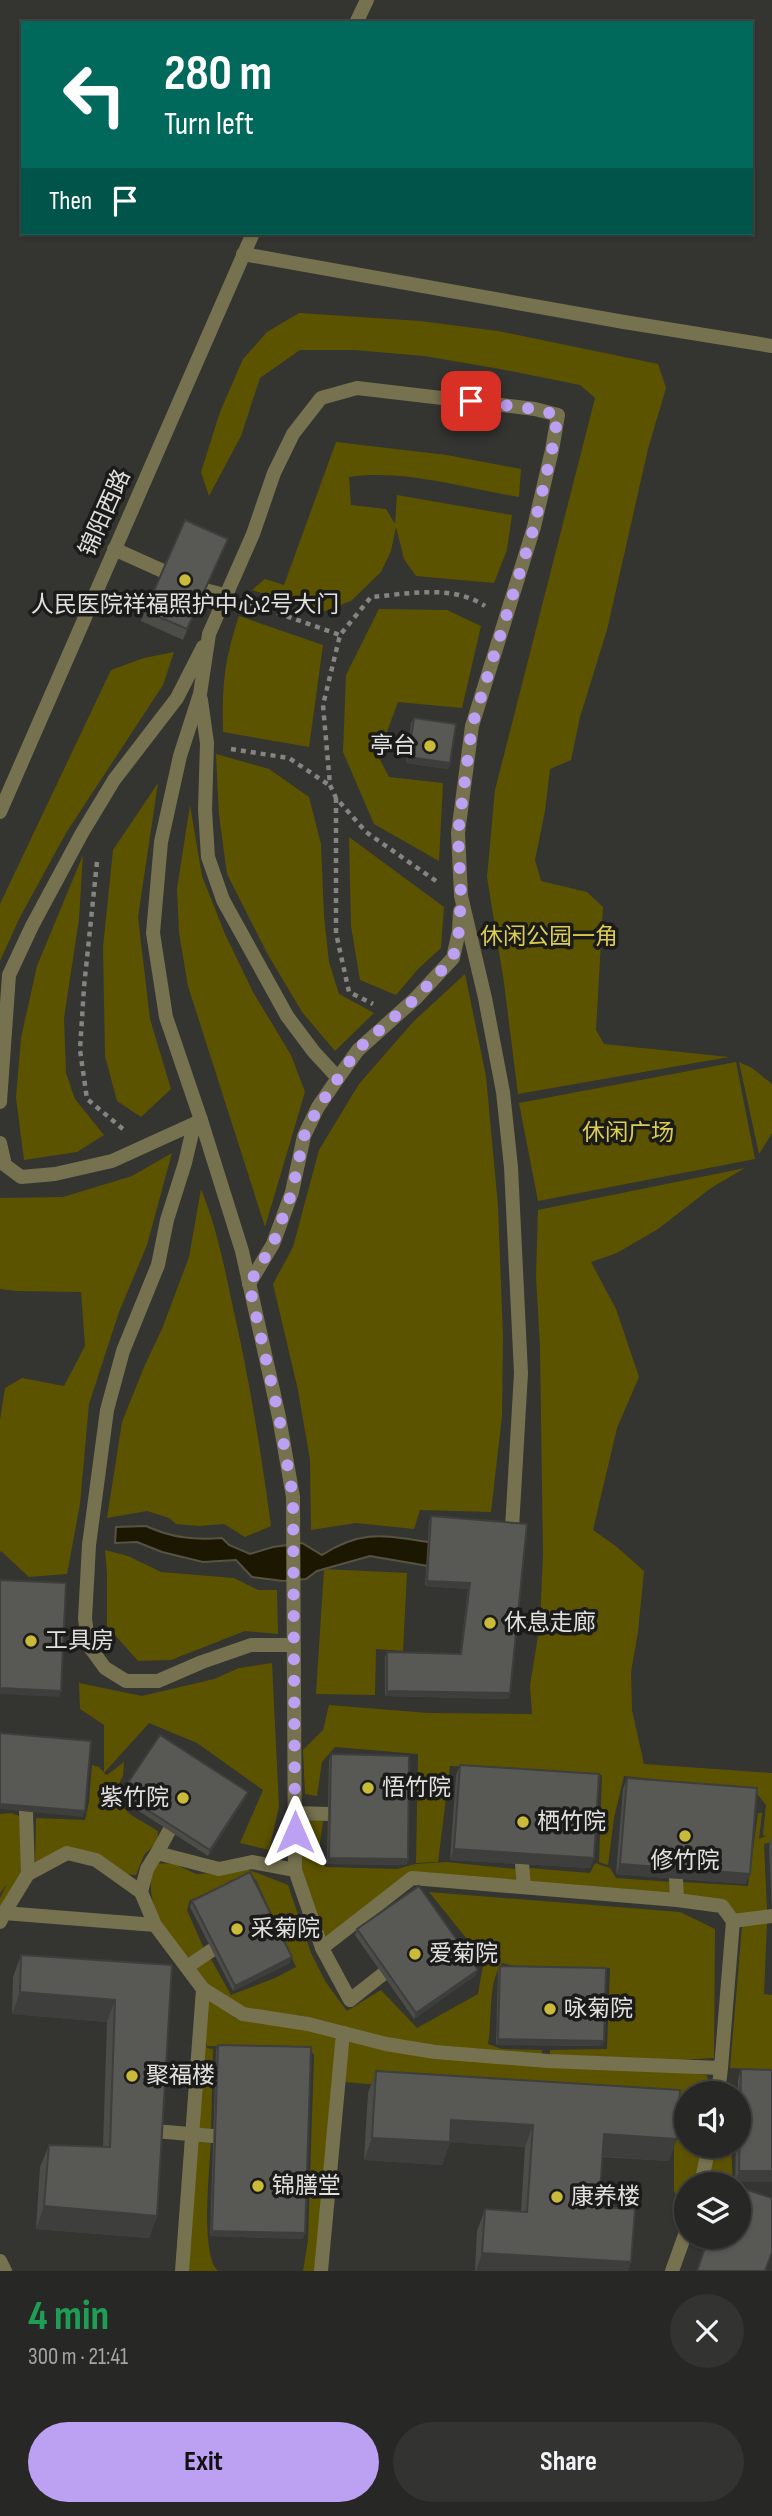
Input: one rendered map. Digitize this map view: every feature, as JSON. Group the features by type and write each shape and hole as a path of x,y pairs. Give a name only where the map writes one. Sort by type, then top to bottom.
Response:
{"street":[{"path":"357,21 367,0"},
{"name":"锦阳西路","path":"0,812 252,235"},
{"path":"243,254 772,346"},
{"path":"0,1102 9,975 82,833 114,780 177,698 228,596 274,473 293,434 321,398 357,388 535,409 558,415 534,527 472,726 458,833 461,896 459,931 453,958 416,998 358,1049 318,1108 304,1136 292,1192 273,1244 249,1284"},
{"path":"114,549 163,571"},
{"path":"205,590 228,596"},
{"path":"209,634 200,694 180,756 161,842 153,933 166,1017 231,1213 249,1284 279,1417 293,1497 295,1870 322,1948 350,2000 383,1974"},
{"path":"200,694 207,743 205,810 208,857 223,900 287,1016 338,1078"},
{"path":"461,896 485,998 500,1079 511,1167 521,1373 512,1528"},
{"path":"0,1143 5,1165 21,1177 55,1174 111,1161 201,1120"},
{"path":"201,1120 192,1133 167,1220 158,1265 123,1351 107,1410 89,1545 85,1619 89,1646 106,1668 126,1681 158,1681 251,1645 292,1645"},
{"path":"26,1812 28,1874"},
{"path":"295,1813 328,1814"},
{"path":"141,1892 147,1869 169,1831"},
{"path":"155,1925 2,1917 28,1874 67,1853 96,1860 141,1892 155,1925 203,1989 243,2014 308,2024 386,2044 435,2052 548,2061 721,2068"},
{"path":"156,1853 219,1869 252,1862 295,1870"},
{"path":"522,1864 524,1886"},
{"path":"322,1948 412,1878 524,1886 722,1906 733,1922 719,2081"},
{"path":"676,1879 677,1900"},
{"path":"733,1922 772,1916"},
{"path":"187,1967 212,1950"},
{"path":"182,2271 203,1989"},
{"path":"321,2271 342,2033"},
{"path":"547,2045 548,2061"},
{"path":"155,2130 213,2136"},
{"path":"672,2271 680,2249"},
{"path":"0,2261 5,2271"}],"path":[{"path":"461,896 416,869 366,832 336,798 330,785 323,705 340,635 370,597 439,592 477,601 505,619"},
{"path":"228,596 340,635"},
{"path":"207,743 289,758 330,785"},
{"path":"336,798 336,933 349,992 396,1015"},
{"path":"98,854 80,1050 87,1099 141,1148"}],"green space":[{"name":"休闲公园一角","path":"299,313 420,321 498,331 658,364 666,388 648,449 607,630 580,717 571,760 550,769 535,860 541,881 587,892 603,907 596,1030 604,1044 729,1057 518,1094 487,877 495,790 595,398 580,385 424,356 354,350 300,350 260,378 241,436 209,496 201,472 220,412 243,359 267,332"},
{"path":"336,442 447,455 521,469 519,497 413,477 349,477 351,505 386,509 395,524 397,495 512,515 507,550 494,583 416,576 404,559 396,527 391,551 381,572 351,601 322,612 252,590 265,579 284,585"},
{"path":"379,609 447,610 481,626 462,708 398,702 378,756 389,777 443,783 439,861 374,824 343,752 346,675"},
{"path":"239,616 323,645 309,747 223,732 225,673"},
{"path":"174,652 163,685 66,833 19,919 0,961 0,904 111,670 144,658"},
{"path":"216,754 269,769 309,797 321,844 329,962 339,994 374,1013 335,1051 302,1012 267,953 227,874 219,815"},
{"path":"158,783 138,917 150,1019 171,1089 141,1117 117,1101 105,1056 103,947 113,850"},
{"path":"190,805 202,876 225,934 253,992 291,1055 305,1092 265,1227 188,986 179,933 177,889"},
{"path":"349,837 444,907 441,948 396,995 360,980 351,926"},
{"path":"83,855 79,919 64,1018 66,1073 75,1099 104,1135 77,1152 24,1160 16,1098 21,1038 37,966"},
{"path":"465,974 486,1076 498,1206 503,1336 502,1416 491,1512 420,1510 414,1529 356,1523 311,1530 310,1460 298,1390 273,1284 293,1247 319,1150 359,1084 414,1021"},
{"name":"休闲广场","path":"736,1062 755,1159 538,1201 519,1103"},
{"path":"739,1062 752,1068 772,1084 772,1133 759,1154"},
{"path":"172,1153 147,1245 119,1312 89,1404 80,1504 67,1574 29,1577 1,1551 0,1553 0,1420 5,1388 22,1378 64,1386 85,1346 81,1292 0,1289 0,1198 63,1197 132,1176"},
{"path":"745,1168 711,1188 658,1229 617,1253 591,1262 616,1309 639,1377 617,1428 593,1530 644,1571 631,1672 632,1710 644,1764 772,1773 772,1842 764,1844 767,1910 735,1915 681,1896 682,1882 748,1886 758,1813 762,1813 759,1839 766,1836 763,1835 766,1805 753,1789 624,1776 614,1818 608,1865 599,1862 602,1775 450,1766 438,1862 416,1863 418,1754 335,1747 322,1762 317,1796 305,1794 303,1750 323,1730 329,1705 428,1713 532,1714 530,1685 540,1624 543,1554 540,1348 536,1275 538,1210"},
{"path":"201,1189 219,1245 238,1331 271,1526 245,1537 224,1524 176,1524 169,1518 147,1511 107,1518 122,1422 189,1257"},
{"path":"105,1550 128,1556 161,1572 234,1578 258,1590 277,1590 278,1634 245,1631 171,1660 138,1661 107,1626"},
{"path":"324,1569 407,1573 403,1651 376,1649 375,1695 316,1694"},
{"path":"272,1663 279,1807 269,1850 240,1843 263,1790 197,1743 149,1723 104,1773 107,1775 124,1762 123,1776 112,1796 131,1815 158,1831 157,1842 144,1855 136,1875 124,1874 95,1854 35,1866 36,1818 85,1820 92,1765 104,1772 104,1725 80,1709 79,1683 142,1696 214,1679 239,1668"},
{"path":"11,1813 22,1817 24,1872 0,1909 0,1898 7,1884 0,1893 0,1814"},
{"path":"300,1817 323,1821 321,1865 327,1867 397,1869 415,1864 446,1862 516,1869 517,1880 415,1874 324,1938 301,1871"},
{"path":"173,1863 196,1874 244,1868 288,1885 311,1953 325,1981 347,2011 381,1990 417,2028 478,1994 484,1960 429,1892 680,1912 715,1929 714,2058 677,2060 550,2057 550,2050 607,2049 610,1968 514,1966 502,1963 492,1991 488,2044 502,2049 542,2050 542,2057 419,2046 321,2023 304,2016 243,2011 208,1987 194,1967 211,1959 231,1995 296,1967 256,1880 247,1874 190,1900 187,1910 204,1949 194,1958 186,1958 157,1914 151,1892 154,1864"},
{"path":"595,1863 610,1868 616,1878 672,1882 674,1896 528,1881 526,1872 530,1868 590,1873"},
{"path":"767,1922 764,1994 772,1995 772,2070 730,2068 742,1926"},
{"path":"207,1998 231,2012 235,2018 335,2037 337,2049 318,2271 303,2271 308,2240 314,2055 310,2049 207,2046"},
{"path":"348,2039 706,2075 709,2081 674,2081 674,2144 475,2093 344,2082"},
{"path":"204,2040 207,2048 213,2049 211,2133 197,2132"},
{"path":"195,2139 211,2140 208,2229 212,2262 218,2271 185,2271"},
{"path":"674,2158 699,2158 698,2172 674,2172"},
{"path":"712,2158 732,2158 732,2172 709,2172"}],"shaded area":[{"path":"146,1526 183,1537 222,1538 229,1545 250,1554 302,1543 322,1555 351,1540 364,1537 404,1538 436,1543 434,1567 370,1556 317,1571 306,1579 283,1581 252,1577 236,1560 203,1562 162,1552 137,1542 115,1543 116,1527"}],"building":[{"name":"人民医院祥福照护中心2号大门","path":"185,520 228,539 187,629 145,611"},
{"name":"亭台","path":"414,718 456,724 450,763 408,757"},
{"name":"休息走廊","path":"431,1516 527,1524 510,1693 387,1691 387,1652 461,1654 470,1583 427,1581"},
{"name":"工具房","path":"0,1580 66,1583 61,1691 0,1688"},
{"path":"0,1733 91,1741 85,1811 0,1804"},
{"name":"紫竹院","path":"160,1735 248,1792 210,1850 121,1793"},
{"name":"悟竹院","path":"331,1754 409,1756 408,1859 329,1858"},
{"name":"栖竹院","path":"460,1765 599,1774 594,1858 454,1849"},
{"name":"修竹院","path":"627,1778 757,1788 750,1874 620,1864"},
{"name":"采菊院","path":"250,1872 292,1957 235,1986 192,1901"},
{"name":"爱菊院","path":"419,1886 478,1970 416,2013 357,1929"},
{"name":"聚福楼","path":"21,1955 172,1965 157,2216 44,2206 49,2145 110,2147 115,2000 20,1992"},
{"name":"咏菊院","path":"500,1966 606,1968 604,2041 498,2039"},
{"name":"锦膳堂","path":"218,2045 311,2047 305,2233 212,2231"},
{"path":"741,2069 772,2070 772,2171 739,2171 739,2158 751,2158 751,2081 741,2081"},
{"name":"康养楼","path":"376,2071 674,2090 674,2139 604,2134 599,2207 635,2209 631,2262 482,2253 485,2209 527,2212 533,2125 451,2120 450,2142 372,2138"},
{"path":"751,2191 772,2198 772,2252 765,2271 697,2271 705,2249 751,2249"}],"place":[{"name":"人民医院祥福照护中心2号大门","path":"185,580"},
{"name":"亭台","path":"430,746"},
{"name":"休息走廊","path":"490,1623"},
{"name":"工具房","path":"31,1641"},
{"name":"悟竹院","path":"368,1788"},
{"name":"紫竹院","path":"183,1798"},
{"name":"栖竹院","path":"523,1822"},
{"name":"修竹院","path":"685,1836"},
{"name":"采菊院","path":"237,1929"},
{"name":"爱菊院","path":"415,1954"},
{"name":"咏菊院","path":"550,2009"},
{"name":"聚福楼","path":"132,2076"},
{"name":"锦膳堂","path":"258,2186"},
{"name":"康养楼","path":"557,2197"}],"route":[{"path":"295,1832 293,1497 279,1417 249,1284 273,1244 292,1192 304,1136 318,1108 358,1049 416,998 453,958 459,931 461,896 458,833 472,726 534,527 558,415 535,409 471,401"}]}
